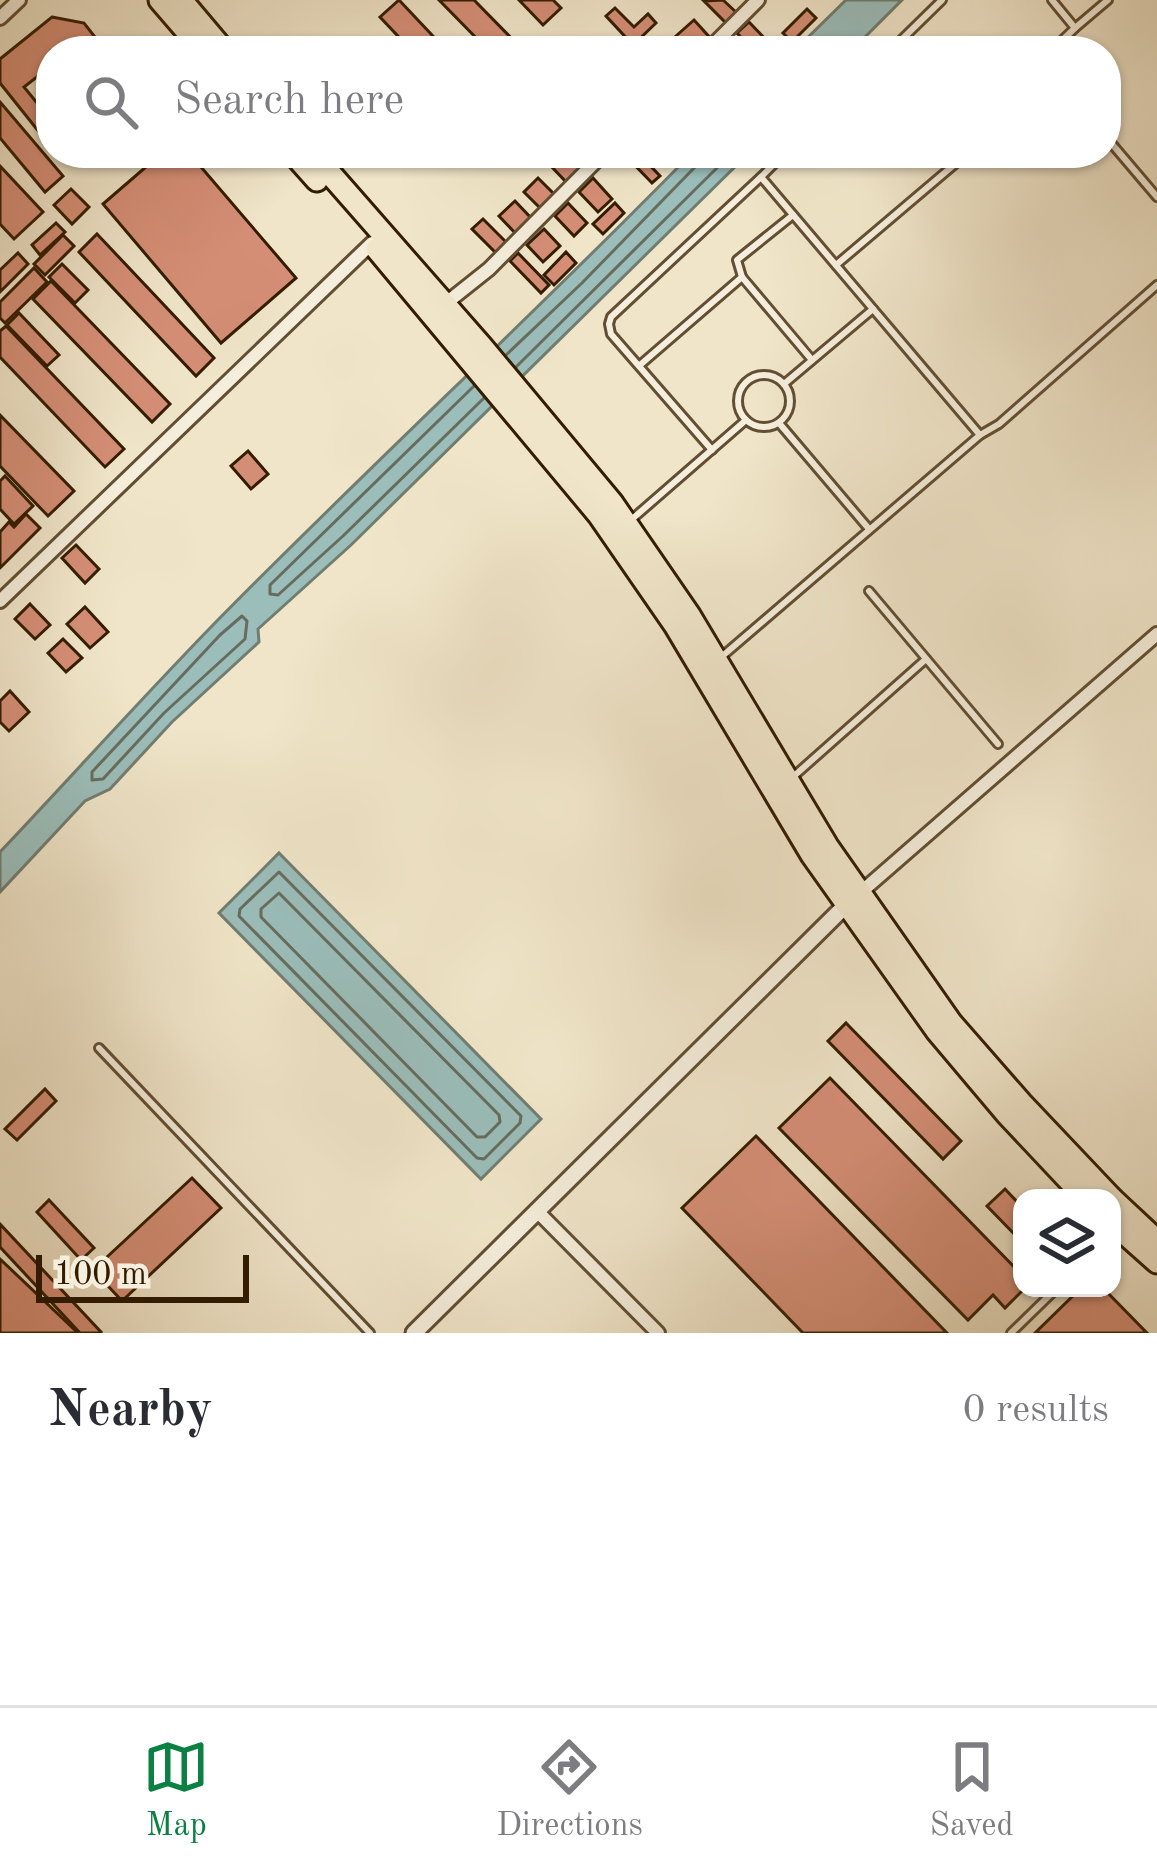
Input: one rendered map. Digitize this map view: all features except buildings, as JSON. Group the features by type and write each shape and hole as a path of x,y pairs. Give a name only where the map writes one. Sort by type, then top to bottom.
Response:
{"main road":[{"path":"160,0 192,36"},
{"path":"181,0 211,36"},
{"path":"306,168 475,352 689,615 827,846 853,899 937,1031 1078,1189"},
{"path":"325,168 445,304 475,352"},
{"path":"619,528 812,855 951,1023 1103,1189"},
{"path":"1121,1207 1157,1241"},
{"path":"1121,1230 1157,1262"}],"street":[{"path":"0,18 19,0"},
{"path":"722,36 758,0"},
{"path":"445,304 489,269 589,168"},
{"path":"0,601 372,243"},
{"path":"414,1333 853,899 1157,634"},
{"path":"537,1211 658,1333"}],"lane":[{"path":"905,36 942,0"},
{"path":"1052,0 1076,28"},
{"path":"1068,36 1108,0"},
{"path":"1121,155 1157,197"},
{"path":"712,450 611,334 609,324 611,316 770,168"},
{"path":"836,266 950,168"},
{"path":"761,177 980,435"},
{"path":"793,214 737,260 742,277 812,360"},
{"path":"638,366 742,277"},
{"path":"717,662 1157,286"},
{"path":"784,384 873,309"},
{"path":"760,375 784,384 790,405 786,415 769,427 746,420 738,404 745,383 760,375"},
{"path":"619,528 746,420"},
{"path":"778,422 869,529"},
{"path":"869,591 998,744"},
{"path":"788,781 926,659"},
{"path":"99,1048 370,1333"},
{"path":"1011,1333 1048,1297"}],"water":[{"path":"846,0 902,0 866,36 809,36"},
{"path":"677,168 734,168 351,545 258,629 259,642 172,722 110,789 85,801 0,892 0,852 271,566"},
{"path":"279,853 541,1119 481,1179 219,913"}]}
